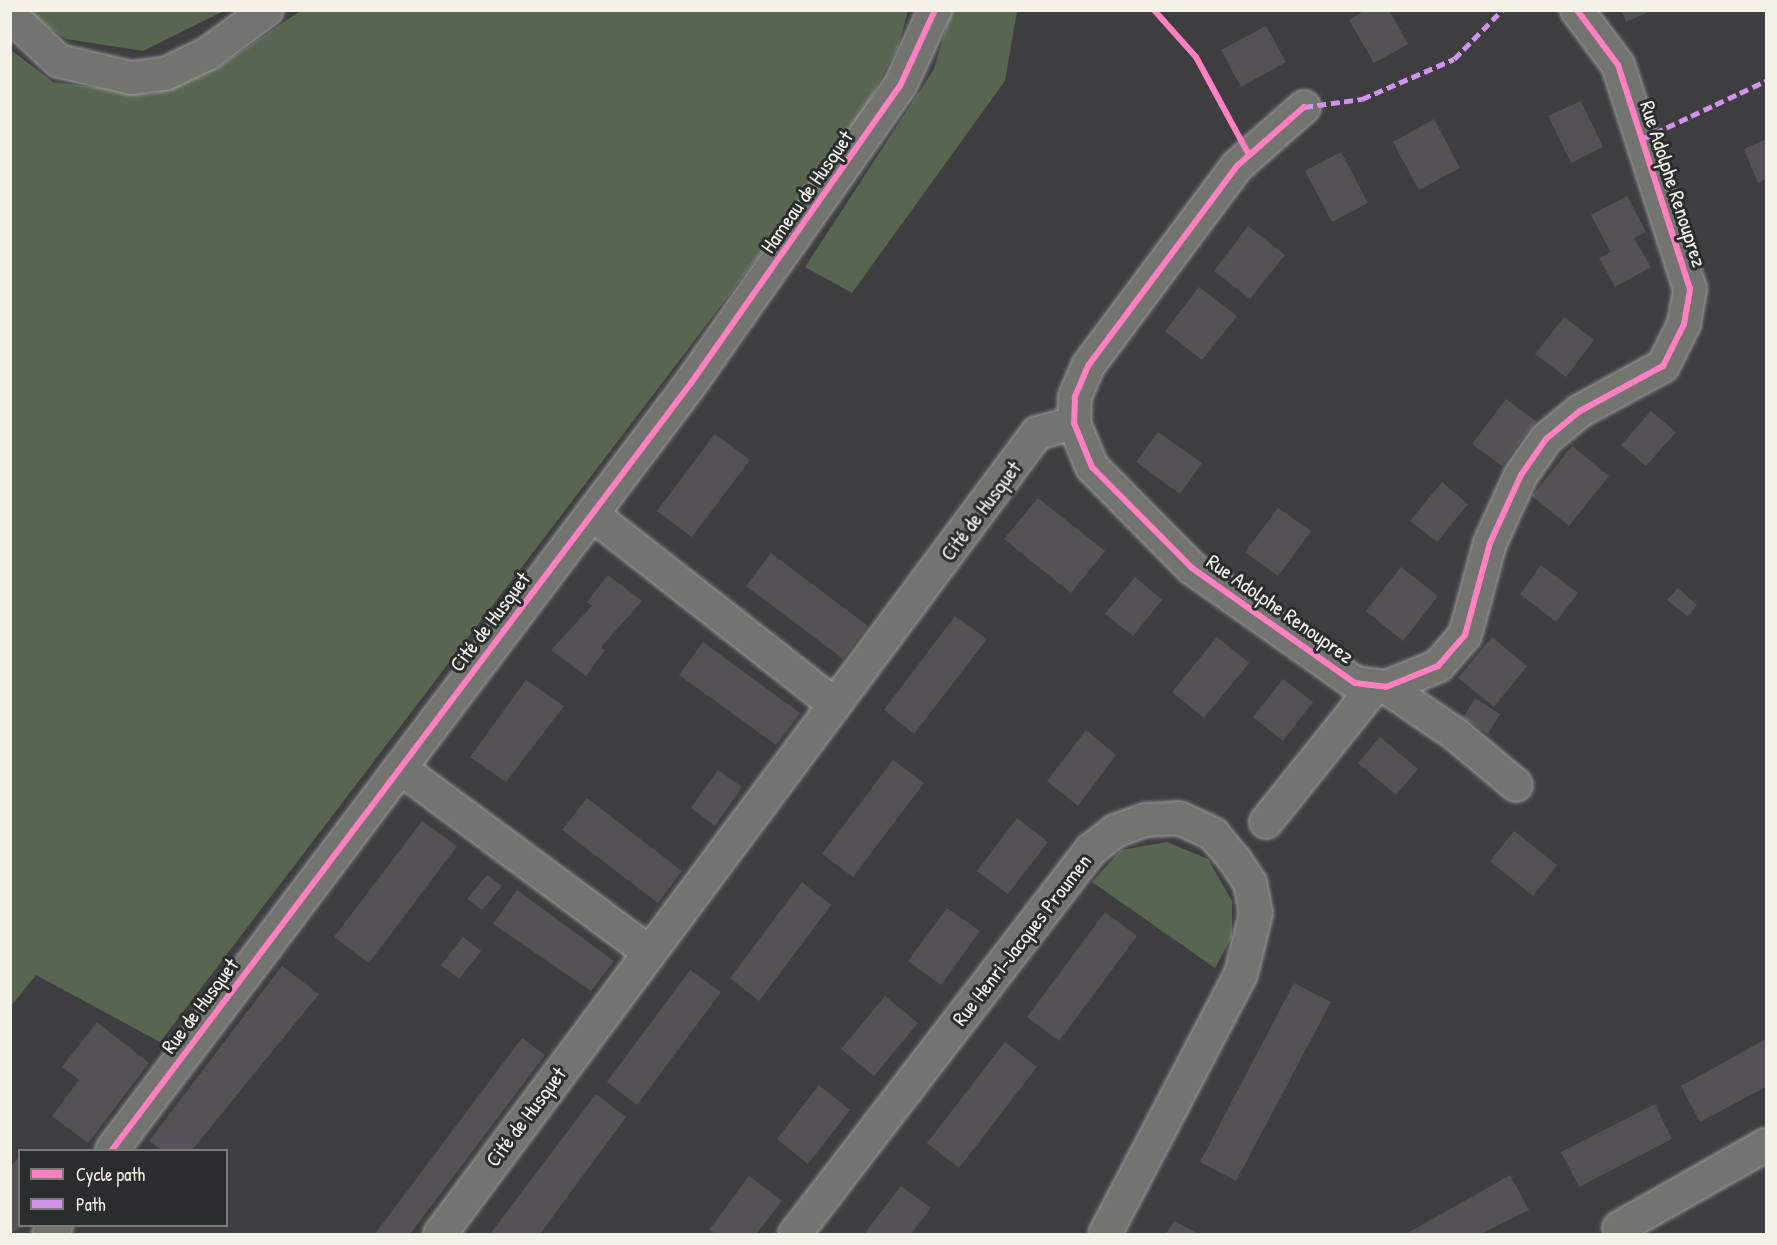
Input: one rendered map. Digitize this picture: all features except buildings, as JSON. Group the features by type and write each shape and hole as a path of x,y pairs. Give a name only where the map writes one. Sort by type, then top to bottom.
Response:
{"street":[{"path":"10,15 59,61 131,78 165,74 207,54 267,10"},
{"name":"Hameau de Husquet","path":"691,383 900,86 935,10"},
{"name":"Rue Adolphe Renouprez","path":"1266,822 1381,687 1438,666 1465,635 1490,543 1521,475 1546,439 1580,411 1663,366 1684,324 1690,290 1618,65 1577,10"},
{"name":"Rue Adolphe Renouprez","path":"1304,106 1237,166 1088,366 1075,398 1074,423 1092,467 1192,568 1355,683 1381,687 1516,786"},
{"name":"Cité de Husquet","path":"314,880 691,383"},
{"name":"Cité de Husquet","path":"443,1229 1037,433 1074,423"},
{"path":"593,515 834,704"},
{"path":"400,768 649,952"},
{"name":"Rue Henri-Jacques Proumen","path":"795,1234 1091,850 1115,831 1146,820 1179,818 1212,834 1234,859 1250,883 1256,913 1241,974 1105,1234"},
{"name":"Rue de Husquet","path":"113,1149 314,880"},
{"path":"1622,1232 1767,1145"}],"green space":[{"path":"24,11 224,11 143,51 66,39"},
{"path":"300,11 908,11 898,47 851,135 160,1042 36,975 11,1006 11,50 53,82 152,94 217,68"},
{"path":"951,11 1017,11 1005,81 852,293 805,267 934,69"},
{"path":"1167,842 1208,859 1232,901 1232,937 1215,968 1092,882 1121,850"}],"marked path":[{"path":"1304,107 1362,99 1454,59 1502,10"},
{"path":"1642,139 1766,81"}],"cycle path":[{"path":"113,1149 691,383 900,86 935,10"},
{"path":"1154,10 1196,57 1249,155"},
{"path":"1304,107 1237,166 1088,366 1075,397 1074,423 1092,467 1192,568 1355,683 1386,687 1438,666 1465,635 1490,543 1521,475 1546,439 1580,411 1663,366 1684,324 1690,289 1618,65 1577,10"}]}
